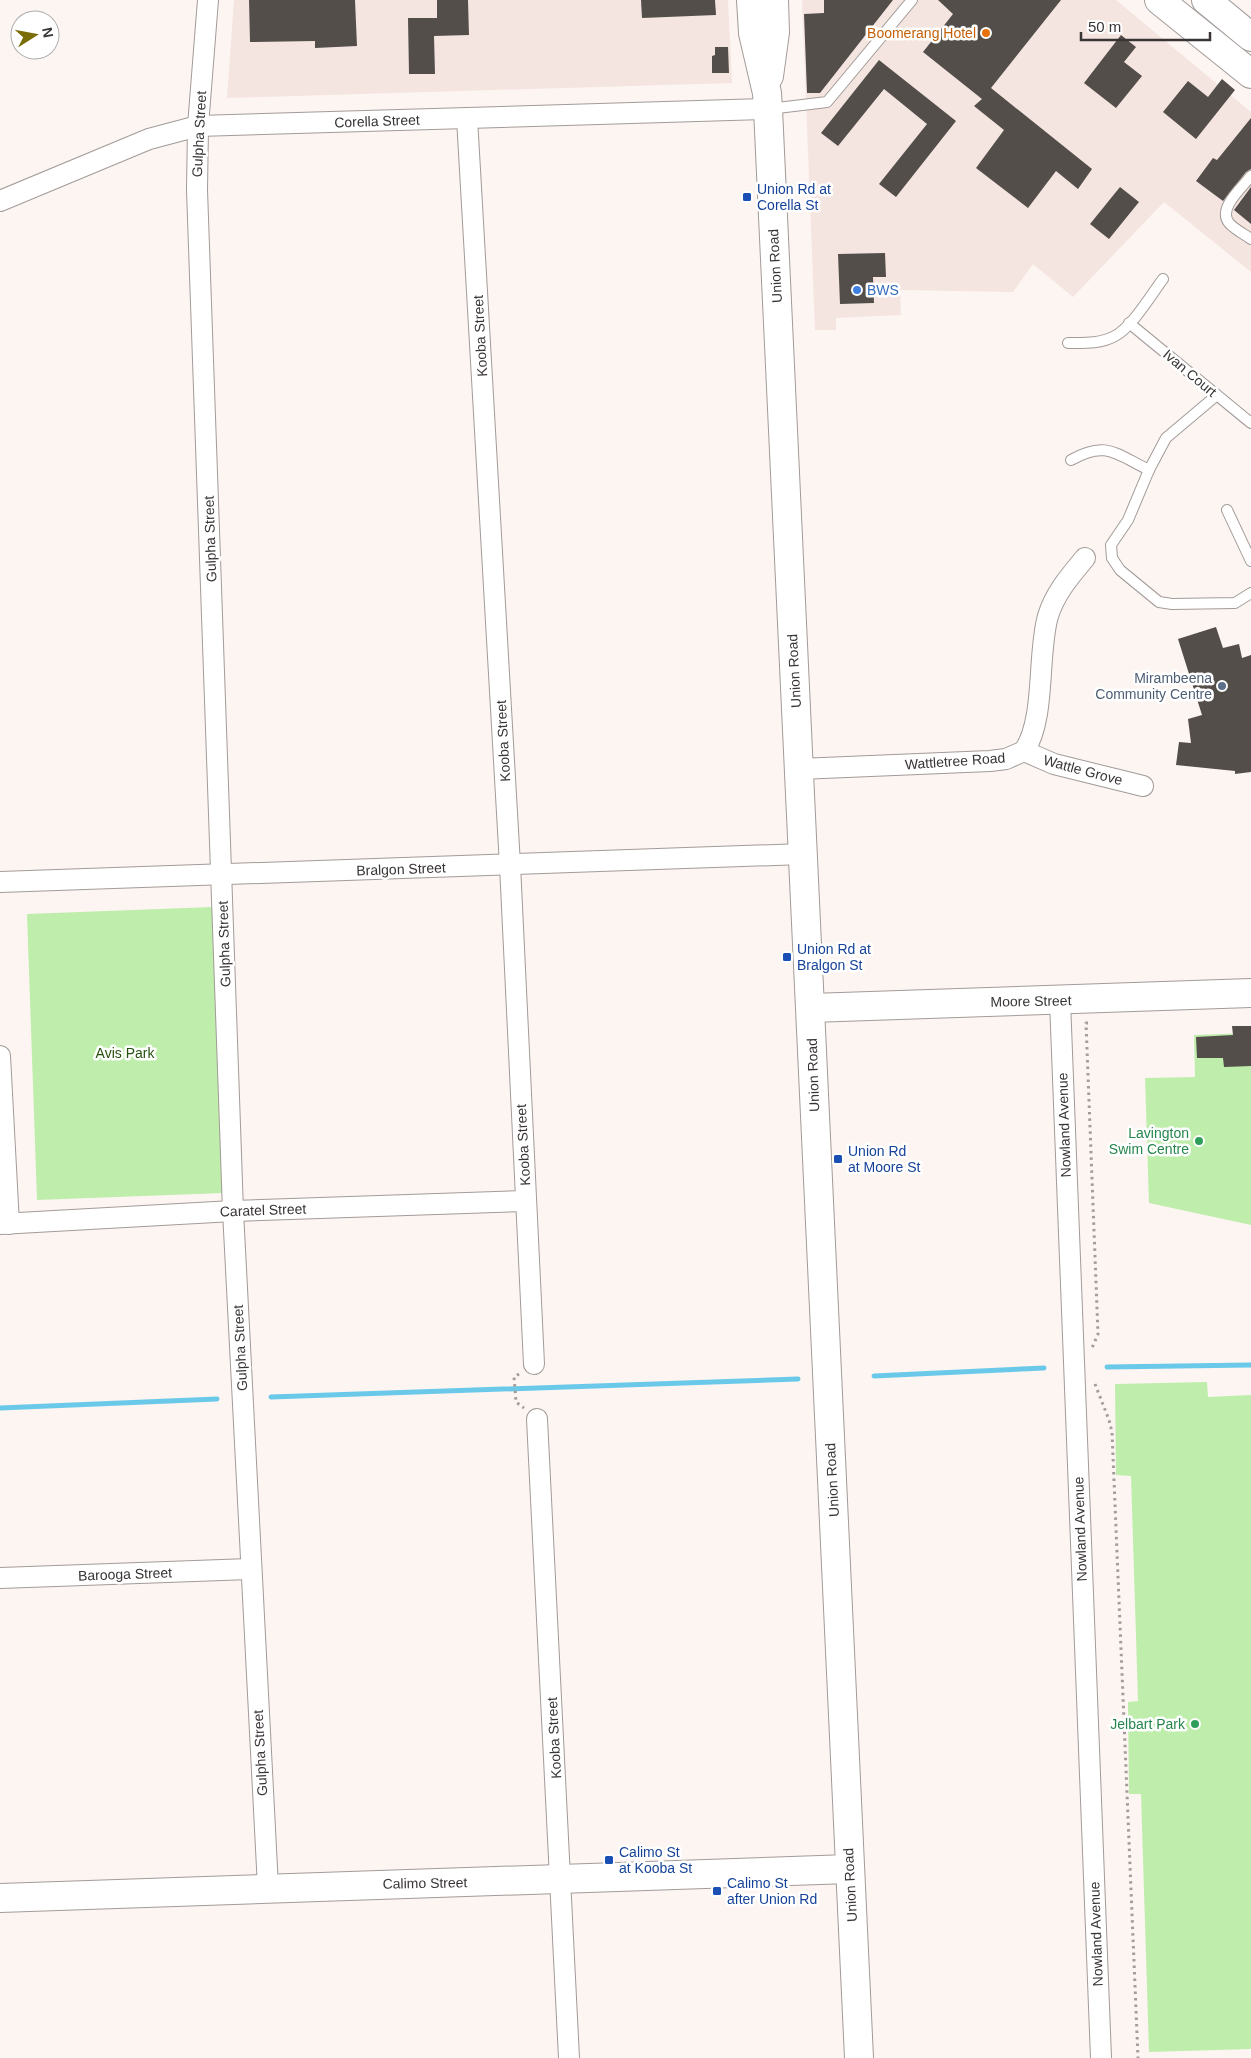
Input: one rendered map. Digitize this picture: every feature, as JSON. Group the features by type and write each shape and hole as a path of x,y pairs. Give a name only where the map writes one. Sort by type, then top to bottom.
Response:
{"main road":[{"name":"Union Road","path":"751,0 753,33 767,101 811,1008 858,2058"},
{"name":"Union Road","path":"767,101 775,32 774,0"},
{"path":"1159,0 1251,74"},
{"path":"1206,0 1251,37"},
{"name":"Moore Street","path":"811,1008 1251,993"},
{"name":"Calimo Street","path":"0,1898 268,1887 561,1880 849,1869"}],"street":[{"name":"Gulpha Street","path":"208,0 198,126 196,190 233,1211 250,1569 268,1887"},
{"name":"Corella Street","path":"0,201 149,139 198,126 467,118 767,101"},
{"name":"Kooba Street","path":"467,118 510,865 534,1364"},
{"name":"Wattletree Road","path":"799,769 990,761 1006,759 1024,751 1032,735 1048,616 1057,596 1085,558"},
{"name":"Wattle Grove","path":"1024,751 1054,764 1143,786"},
{"name":"Bralgon Street","path":"0,882 222,876 803,854"},
{"name":"Nowland Avenue","path":"1060,1001 1101,2058"},
{"path":"0,1056 4,1224"},
{"name":"Caratel Street","path":"4,1224 233,1211 526,1201"},
{"name":"Kooba Street","path":"537,1419 569,2058"},
{"name":"Barooga Street","path":"0,1578 250,1569"}],"lane":[{"path":"767,101 827,102 912,0"},
{"path":"1251,176 1228,204 1226,213 1229,223 1251,239"},
{"path":"1068,342 1093,343 1115,336 1129,323 1163,279"},
{"name":"Ivan Court","path":"1129,323 1251,423"},
{"path":"1217,396 1166,438 1149,470 1128,520 1111,545 1112,558 1120,570 1159,602 1235,603 1251,593"},
{"path":"1071,460 1087,451 1098,448 1108,450 1149,470"},
{"path":"1227,510 1251,561"}],"path":[{"path":"1092,1350 1098,1334 1086,1023 1094,1022"},
{"path":"1093,1378 1112,1432 1138,2058"},
{"path":"515,1381 516,1398"}],"shaded area":[{"path":"234,0 728,0 732,83 227,98"},
{"path":"802,0 1116,0 1251,112 1251,272 1164,202 1073,297 1033,264 1013,292 900,290 901,315 836,318 836,330 815,330"}],"green space":[{"name":"Avis Park","path":"212,907 223,1193 37,1200 27,914"},
{"name":"Lavington Swim Centre","path":"1251,1033 1251,1225 1149,1203 1145,1078 1195,1077 1194,1035"},
{"name":"Jelbart Park","path":"1207,1382 1208,1397 1251,1395 1251,2049 1149,2052 1141,1794 1129,1794 1128,1702 1138,1701 1131,1476 1116,1475 1115,1384"}],"building":[{"path":"249,0 355,0 357,46 315,48 315,41 250,42"},
{"path":"437,0 468,0 469,35 434,36 435,74 409,74 408,18 437,18"},
{"path":"641,0 715,0 716,15 642,18"},
{"path":"824,0 893,0 820,93 807,93 804,14 824,13"},
{"path":"938,0 1061,0 991,88 1092,169 1078,189 1056,171 1028,208 976,168 1004,130 974,106 982,99 923,52 953,14"},
{"path":"1121,35 1136,47 1124,62 1142,76 1116,108 1084,83"},
{"path":"715,47 728,47 729,73 712,73 712,56 715,55"},
{"path":"879,60 956,121 896,197 879,184 927,124 884,89 838,146 821,133"},
{"path":"1222,79 1235,90 1196,139 1163,112 1188,81 1208,97"},
{"path":"1251,118 1251,169 1246,172 1223,201 1196,181 1213,158 1217,160"},
{"path":"1120,187 1139,202 1109,239 1090,224"},
{"path":"1251,187 1251,224 1234,210"},
{"name":"BWS","path":"885,253 886,277 873,277 874,303 840,304 838,254"},
{"name":"Mirambeena Community Centre","path":"1216,627 1223,648 1239,644 1242,658 1251,655 1251,772 1235,774 1235,771 1176,765 1179,742 1191,743 1188,719 1202,715 1178,639"},
{"path":"1232,1026 1251,1026 1251,1066 1224,1067 1223,1058 1197,1058 1196,1037 1233,1035"}],"waterway":[{"path":"1107,1367 1251,1365"},
{"path":"874,1376 1044,1368"},
{"path":"271,1397 798,1379"},
{"path":"0,1408 217,1399"}],"place":[{"name":"Boomerang Hotel","path":"986,33"},
{"name":"Union Rd at Corella St","path":"747,197"},
{"name":"BWS","path":"857,290"},
{"name":"Mirambeena Community Centre","path":"1222,686"},
{"name":"Union Rd at Bralgon St","path":"787,957"},
{"name":"Lavington Swim Centre","path":"1199,1141"},
{"name":"Union Rd at Moore St","path":"838,1159"},
{"name":"Jelbart Park","path":"1195,1724"},
{"name":"Calimo St at Kooba St","path":"609,1860"},
{"name":"Calimo St after Union Rd","path":"717,1891"}]}
